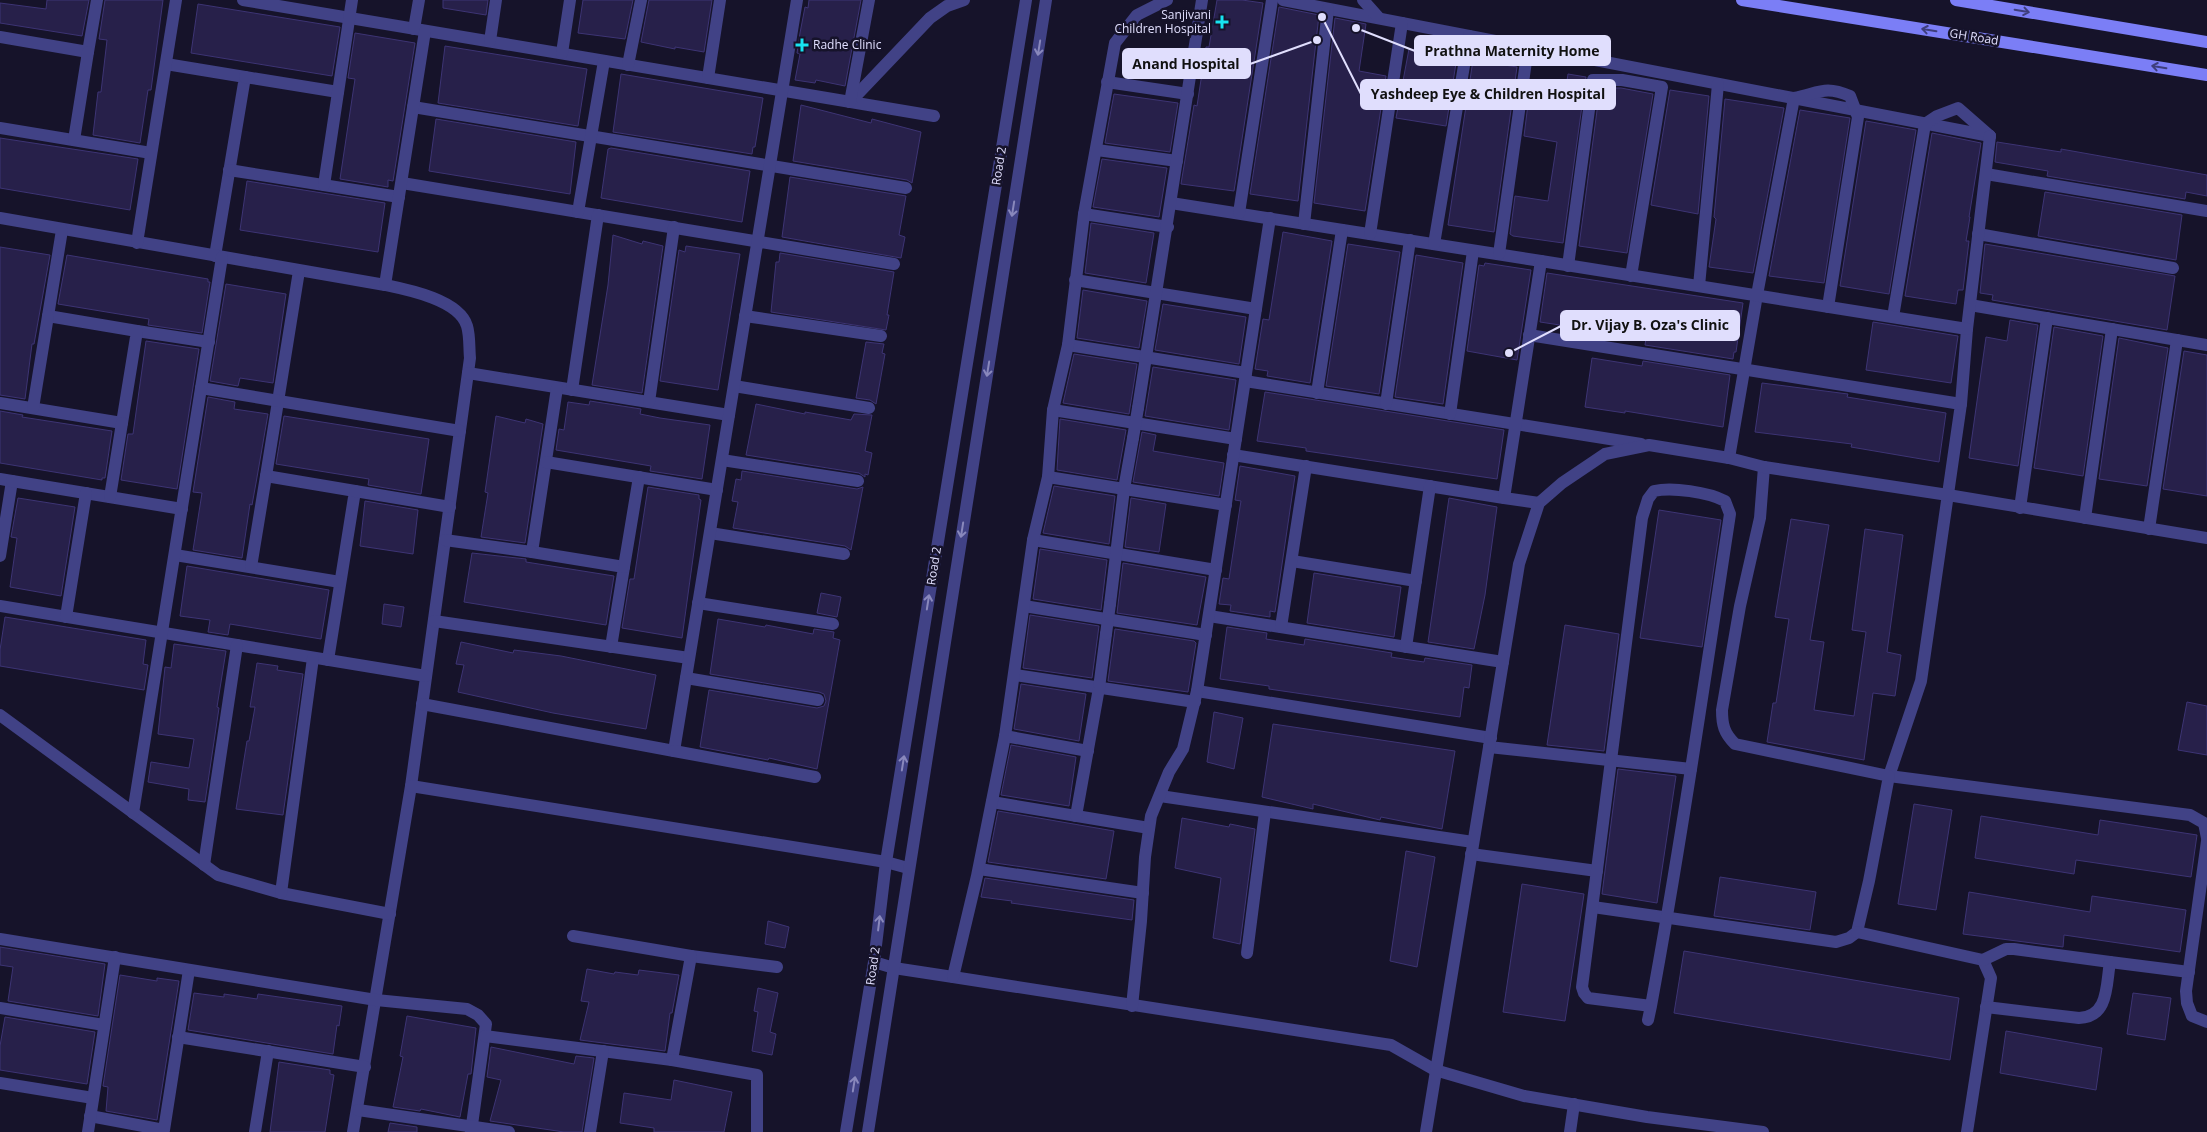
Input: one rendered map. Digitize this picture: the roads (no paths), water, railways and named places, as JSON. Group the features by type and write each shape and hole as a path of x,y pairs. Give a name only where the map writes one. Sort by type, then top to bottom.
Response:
{"main road":[{"name":"GH Road","path":"1742,0 2207,74"},
{"path":"1956,0 2207,42"}],"street":[{"path":"74,140 97,0"},
{"path":"137,242 176,0"},
{"path":"243,0 274,3 490,42 934,116"},
{"path":"324,185 352,0"},
{"path":"385,285 413,107 420,30 419,0"},
{"path":"490,42 496,0"},
{"path":"562,53 570,0"},
{"path":"628,65 641,0"},
{"path":"708,78 720,0"},
{"path":"674,751 797,0"},
{"path":"850,102 869,0"},
{"path":"850,102 930,18 947,6 964,0"},
{"name":"Road 2","path":"846,1132 874,962 886,862 1026,0"},
{"name":"Road 2","path":"868,1132 1046,0"},
{"path":"953,977 979,869 1005,736 1033,540 1048,477 1053,410 1068,345 1084,214 1115,43 1138,15 1167,0"},
{"path":"1076,816 1100,688 1124,489 1168,227 1202,0"},
{"path":"1239,213 1272,0"},
{"path":"1283,0 1794,98 1826,89 1839,91 1850,96 1858,117 1828,307"},
{"path":"1363,0 1379,18"},
{"path":"1304,224 1328,9"},
{"path":"1370,234 1402,23"},
{"path":"1434,244 1469,36"},
{"path":"0,37 88,52"},
{"path":"1499,254 1528,47"},
{"path":"578,212 604,61"},
{"path":"166,64 338,92"},
{"path":"134,813 209,342 230,170 245,77"},
{"path":"1568,266 1593,80 1622,80 1662,87 1631,276"},
{"path":"1107,82 1188,94"},
{"path":"1699,286 1718,84"},
{"path":"1728,458 1756,295 1794,98"},
{"path":"413,107 906,188"},
{"path":"1925,124 1958,108 1990,136"},
{"path":"1856,110 1990,136"},
{"path":"1893,317 1925,124"},
{"path":"0,128 151,153"},
{"path":"1593,906 1836,942 1849,938 1857,932 1869,881 1889,776 1921,681 1961,404 1967,329 1990,136"},
{"path":"1097,150 1178,161"},
{"path":"230,170 399,198"},
{"path":"1986,174 2207,211"},
{"path":"402,183 894,264"},
{"path":"1171,203 1967,329"},
{"path":"1084,214 1168,227"},
{"path":"572,390 598,215"},
{"path":"0,218 385,285 421,293 456,311 467,325 470,358 411,786 353,1132"},
{"path":"1132,1006 1145,857 1151,816 1169,772 1183,749 1196,697 1270,218"},
{"path":"649,402 674,227"},
{"path":"33,408 62,230"},
{"path":"1317,393 1342,230"},
{"path":"1978,234 2173,268"},
{"path":"1386,404 1410,240"},
{"path":"1450,414 1473,250"},
{"path":"1504,498 1541,261"},
{"path":"251,567 298,271"},
{"path":"1075,280 1256,309"},
{"path":"1970,305 2207,345"},
{"path":"48,316 209,342"},
{"path":"745,316 881,336"},
{"path":"2020,508 2047,318"},
{"path":"2084,518 2112,329"},
{"path":"110,497 137,330"},
{"path":"1530,335 1961,404"},
{"path":"2149,529 2177,340"},
{"path":"1068,345 1147,357 1317,393 1728,458 1764,468 1948,495 2207,538"},
{"path":"468,374 729,415"},
{"path":"734,386 869,408"},
{"path":"201,388 460,431"},
{"path":"532,552 557,388"},
{"path":"0,403 122,423"},
{"path":"1053,410 1236,439"},
{"path":"1426,1132 1519,564 1539,503 1562,482 1605,454 1649,445"},
{"path":"1234,455 1539,503"},
{"path":"722,460 858,480"},
{"path":"546,462 717,490"},
{"path":"1281,627 1306,466"},
{"path":"1764,468 1760,518 1738,615 1722,710 1722,726 1726,736 1735,744 1889,776 2190,815 2204,823 2207,839 2186,991 2187,1003 2192,1016 2207,1022"},
{"path":"266,476 450,507"},
{"path":"611,647 639,477"},
{"path":"1048,477 1226,505"},
{"path":"0,556 6,480 182,509"},
{"path":"1406,647 1430,486"},
{"path":"1648,1020 1651,1006 1667,918 1730,514 1725,501 1714,496 1664,489 1654,491 1648,499 1642,518 1582,987 1588,998 1651,1006"},
{"path":"328,660 355,491"},
{"path":"66,617 86,493"},
{"path":"710,533 844,554"},
{"path":"445,540 624,567"},
{"path":"1033,540 1216,570"},
{"path":"175,554 340,582"},
{"path":"1292,561 1416,581"},
{"path":"698,603 833,624"},
{"path":"0,606 426,676"},
{"path":"1024,606 1206,634"},
{"path":"1209,616 1503,662"},
{"path":"434,621 690,658"},
{"path":"204,865 237,645"},
{"path":"281,893 313,658"},
{"path":"1015,675 1100,688 1196,697 1610,760 1691,769"},
{"path":"686,678 818,700"},
{"path":"422,704 815,777"},
{"path":"0,715 218,875 281,893 390,914"},
{"path":"1005,736 1088,751"},
{"path":"411,786 886,862 908,868"},
{"path":"1160,796 1265,812 1597,871"},
{"path":"992,802 1149,828"},
{"path":"1247,953 1265,812"},
{"path":"979,869 1143,893"},
{"path":"1857,932 1983,960 2006,949 2014,949 2189,972"},
{"path":"573,936 691,956 777,967"},
{"path":"0,939 376,1000 467,1009 478,1014 486,1024 472,1129"},
{"path":"672,1060 691,956"},
{"path":"88,1132 115,958"},
{"path":"1967,1132 1991,978 1983,960"},
{"path":"874,962 894,968 1391,1045 1435,1070 1524,1096 1647,1117 1684,1127 1763,1132"},
{"path":"1986,1007 2089,1018 2102,1008 2110,962"},
{"path":"90,1116 168,1131 178,1036 189,970"},
{"path":"0,1008 104,1025"},
{"path":"178,1036 365,1067"},
{"path":"485,1036 672,1060 756,1075 757,1132"},
{"path":"255,1132 268,1051"},
{"path":"590,1132 603,1051"},
{"path":"0,1083 93,1098"},
{"path":"1570,1132 1574,1104"},
{"path":"358,1110 472,1129 509,1132"}],"place":[{"name":"Yashdeep Eye & Children Hospital","path":"1322,17"},
{"name":"Sanjivani Children Hospital","path":"1222,22"},
{"name":"Prathna Maternity Home","path":"1356,28"},
{"name":"Anand Hospital","path":"1317,40"},
{"name":"Radhe Clinic","path":"802,45"},
{"name":"Dr. Vijay B. Oza's Clinic","path":"1509,353"}]}
